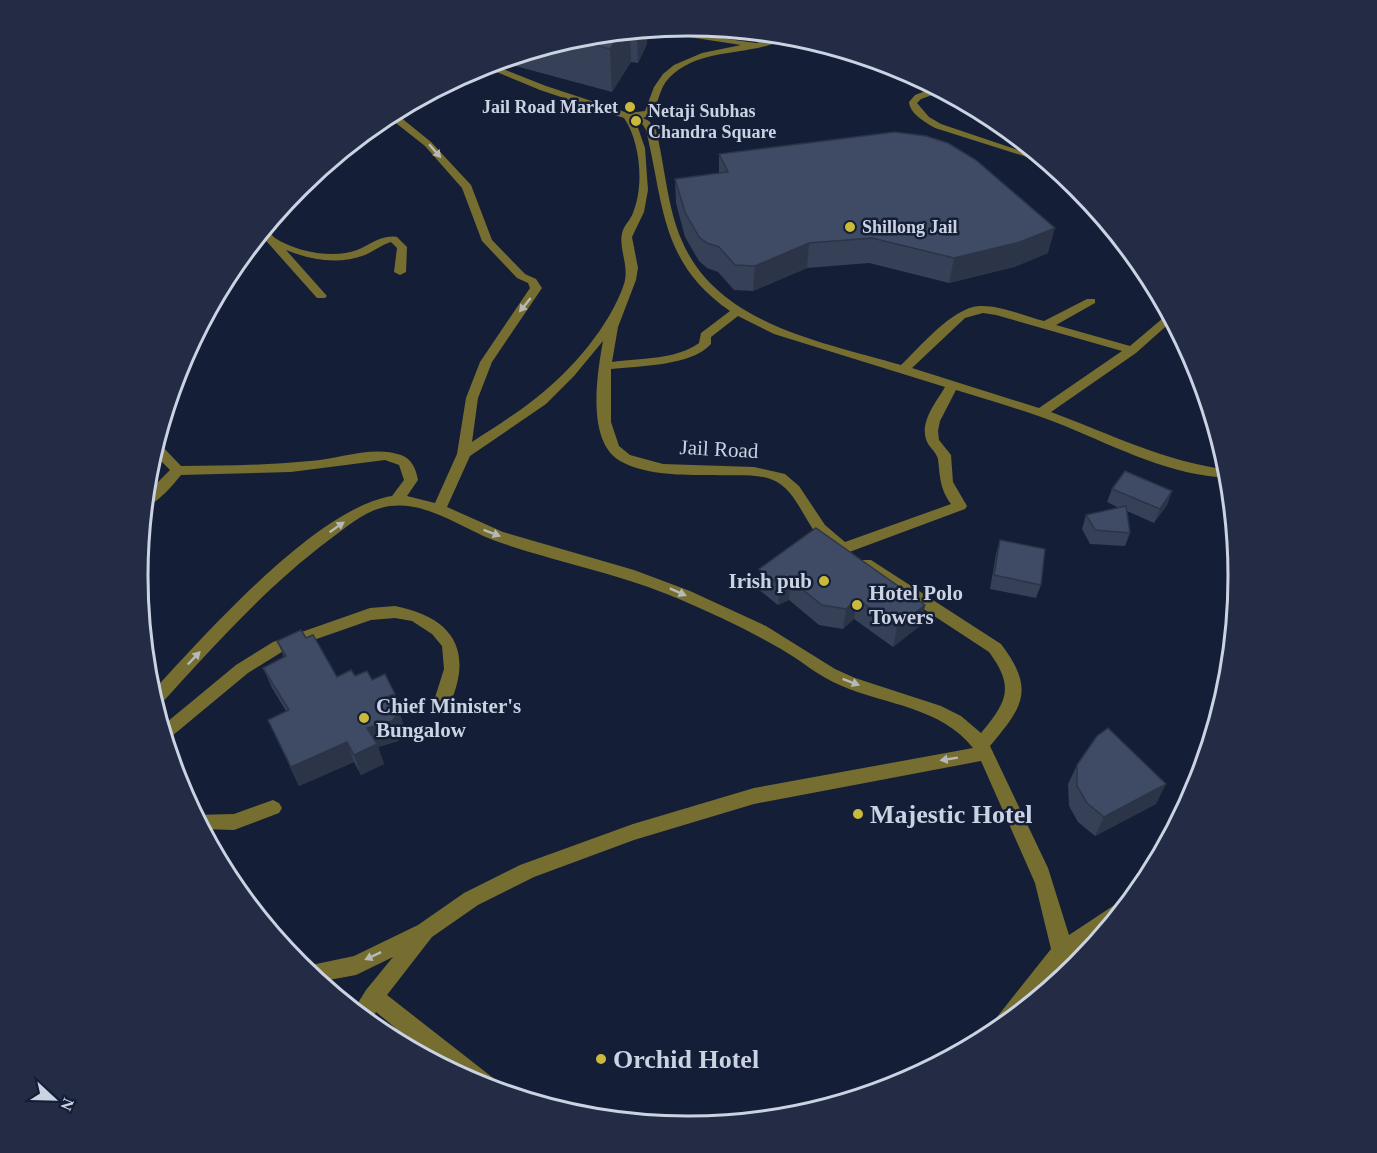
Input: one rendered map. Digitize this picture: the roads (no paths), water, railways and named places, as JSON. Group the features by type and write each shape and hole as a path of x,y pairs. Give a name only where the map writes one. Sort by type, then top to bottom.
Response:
{"street":[{"path":"695,36 763,45"},
{"path":"630,116 648,113 654,105 659,86 681,66 695,58 769,42"},
{"path":"500,71 543,88 646,123 651,130 670,222 680,252 702,284 738,310 778,331 1041,413 1169,463 1192,470 1219,473"},
{"path":"930,93 918,97 913,102 913,106 926,119 954,133 1028,157"},
{"name":"Jail Road","path":"630,116 636,132 643,168 643,190 639,212 627,236 632,270 630,283 614,321 606,366 605,428 613,448 634,463 756,472 778,476 797,489 800,501 819,529 843,548 995,648 1008,663 1014,694 1009,711 984,749"},
{"path":"398,121 428,144 467,187 487,241 521,276 532,281 536,288 505,330 486,362 472,398 464,454 440,509"},
{"path":"269,236 321,296"},
{"path":"274,241 311,256 327,258 357,254 385,240 393,239 402,247 400,272"},
{"path":"1046,326 1090,301"},
{"path":"902,371 961,316 980,309 1132,350"},
{"path":"606,366 670,357 700,350 705,344 705,336 738,310"},
{"path":"464,454 541,401 570,373 614,321"},
{"path":"1041,413 1132,350 1165,321"},
{"path":"843,548 960,506 946,482 944,455 933,441 931,431 933,421 952,386"},
{"path":"162,454 177,470 281,468 334,464 377,456 393,457 403,461 409,468 411,480 397,500"},
{"path":"155,493 177,470"},
{"path":"161,693 278,571 345,522 374,505 397,500 416,501 440,509 497,535 668,588 789,646 830,674 856,685 919,704 961,724 978,739 984,749 1033,855 1048,894 1062,951 1063,966"},
{"path":"170,730 242,669 279,646 370,614 395,612 416,616 438,630 450,645 452,669 440,707"},
{"path":"320,972 356,965 426,931 471,899 527,871 633,832 754,796 984,749"},
{"path":"207,821 234,822 273,808"},
{"path":"1021,1003 1062,951 1103,924"},
{"path":"365,1010 426,931"},
{"path":"373,997 460,1066"}],"place":[{"name":"Jail Road Market","path":"630,107"},
{"name":"Netaji Subhas Chandra Square","path":"636,121"},
{"name":"Shillong Jail","path":"850,227"},
{"name":"Irish pub","path":"824,581"},
{"name":"Hotel Polo Towers","path":"857,605"},
{"name":"Chief Minister's Bungalow","path":"364,718"},
{"name":"Majestic Hotel","path":"858,814"},
{"name":"Orchid Hotel","path":"601,1059"}]}
